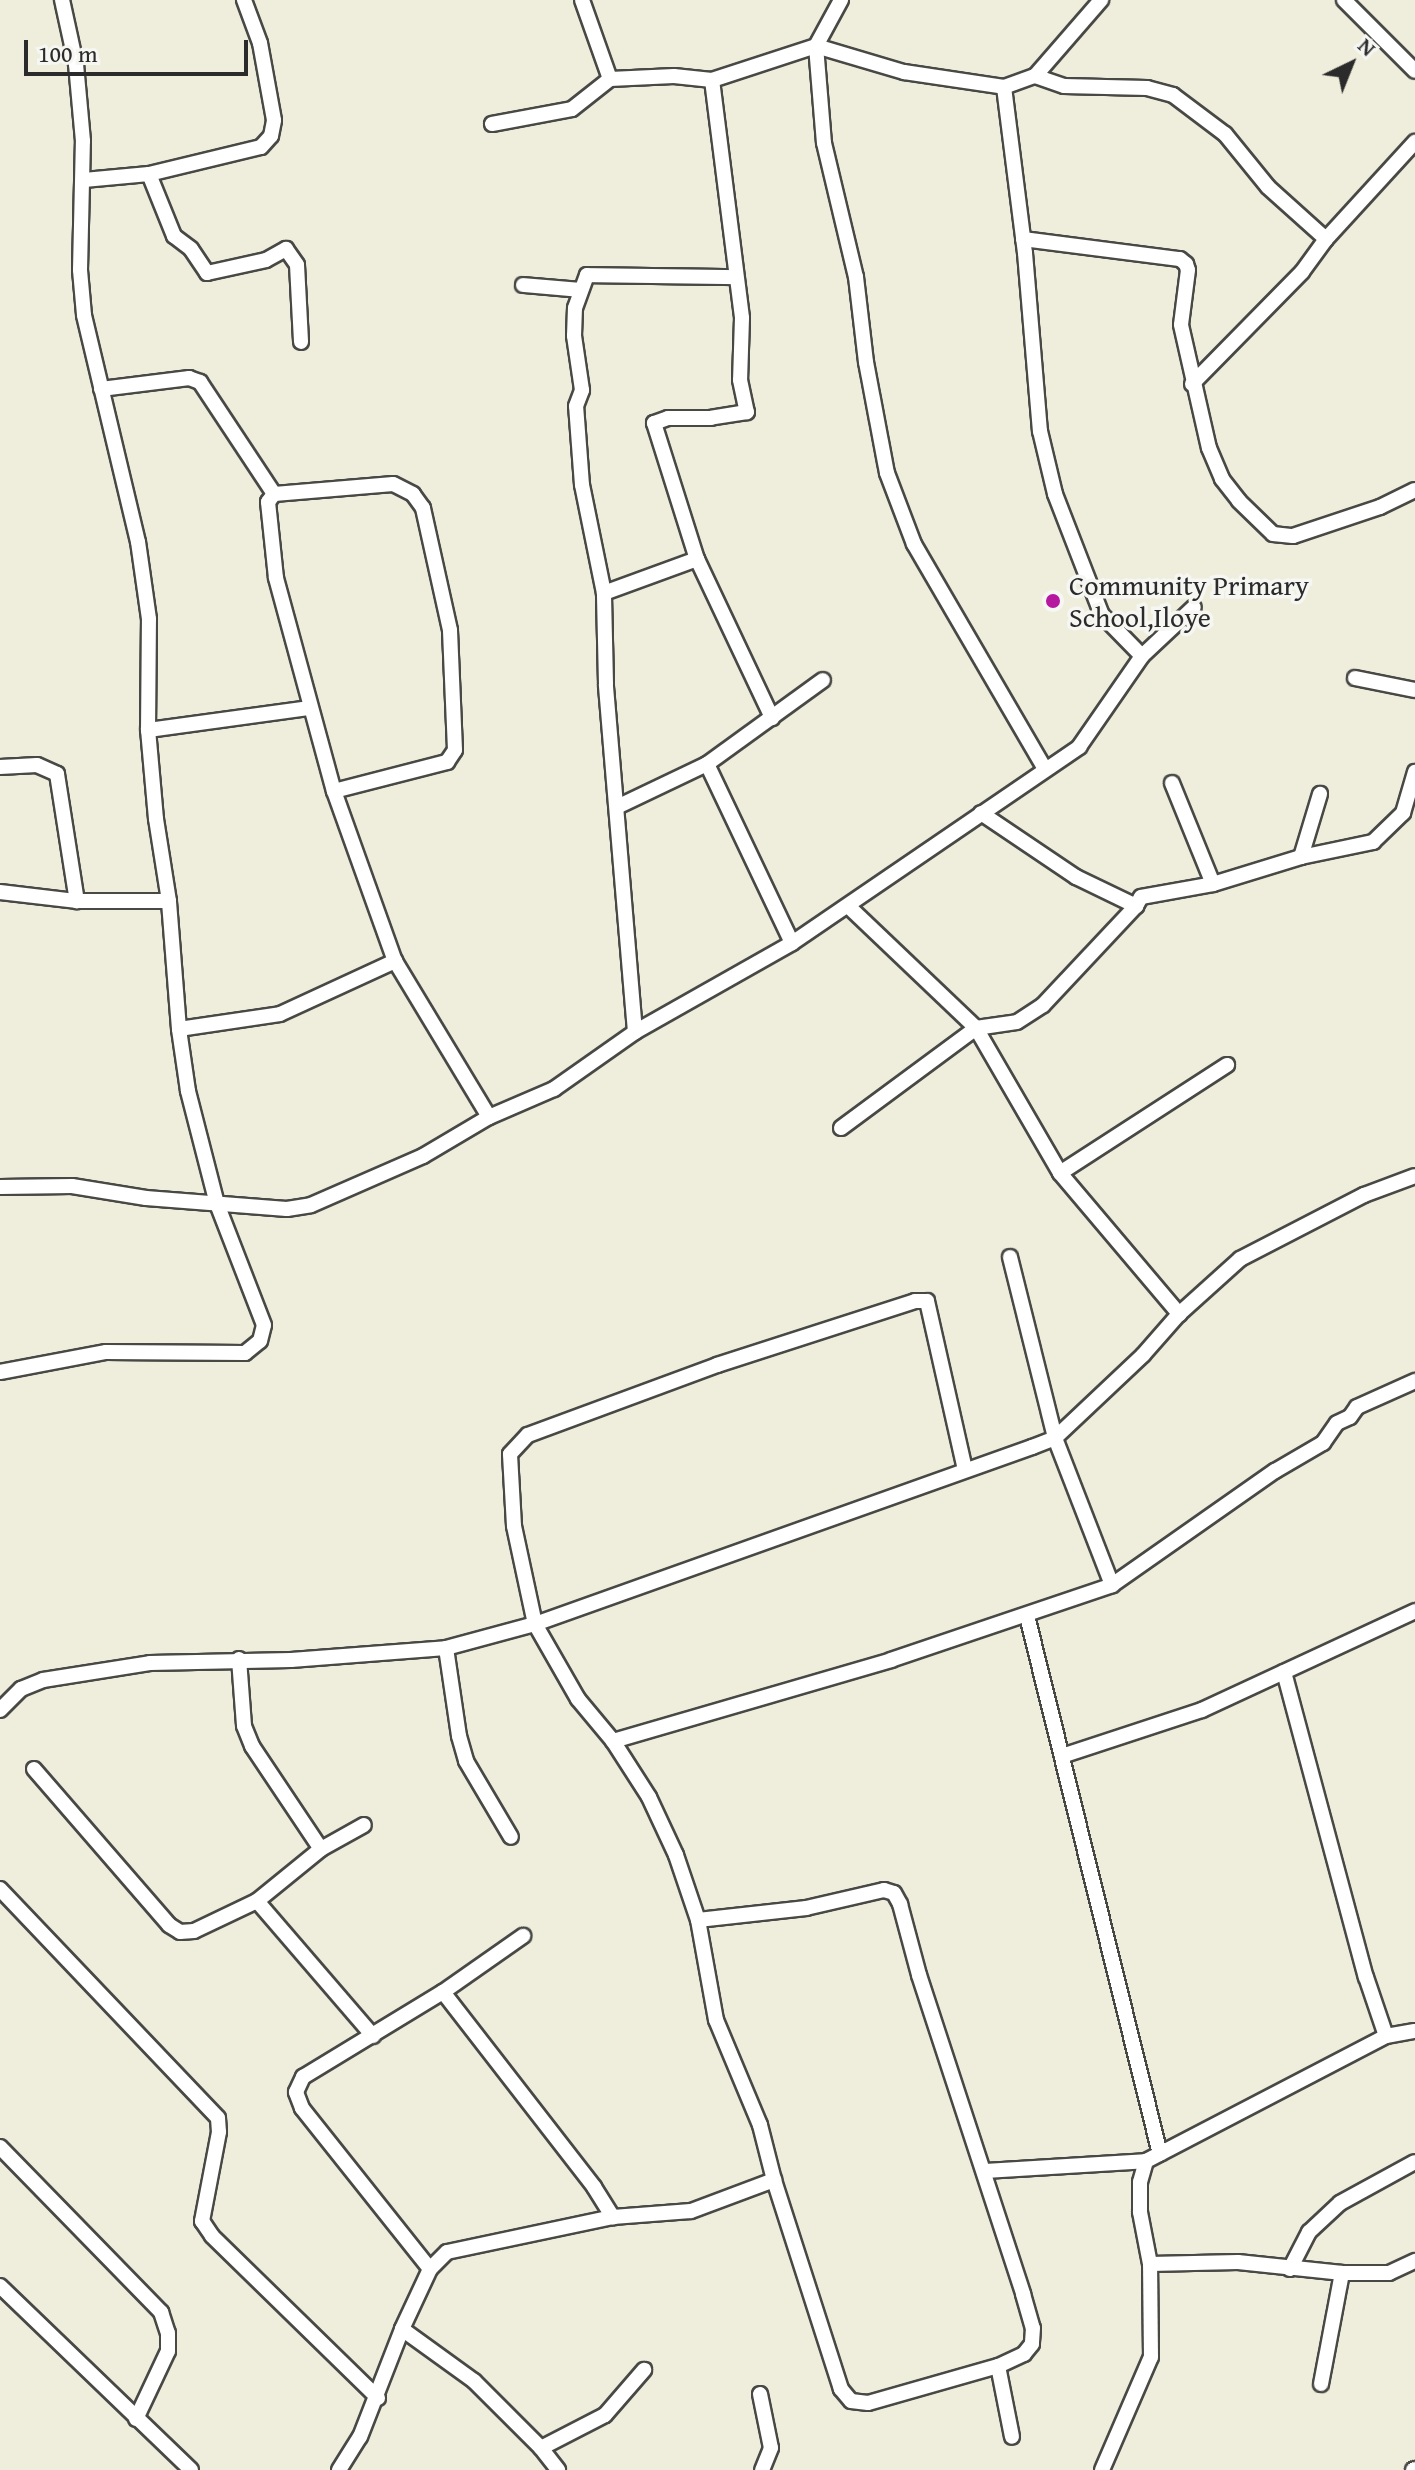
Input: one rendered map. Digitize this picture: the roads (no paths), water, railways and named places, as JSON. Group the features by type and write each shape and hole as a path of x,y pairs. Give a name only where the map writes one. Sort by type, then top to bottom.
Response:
{"street":[{"path":"0,1372 106,1352 245,1353 260,1341 264,1325 217,1204 188,1091 148,730 149,619 138,542 84,315 80,270 84,180 76,64 62,0"},
{"path":"84,180 149,174 261,147 271,136 274,120 260,43 244,0"},
{"path":"582,0 610,79"},
{"path":"841,0 816,46 824,143 856,277 866,362 887,473 914,544 1044,767"},
{"path":"492,124 572,109 610,79 674,76 712,80 816,46 904,72 1004,87 1035,76 1101,0"},
{"path":"1344,0 1415,71"},
{"path":"1035,76 1064,86 1147,88 1173,95 1225,134 1268,187 1326,239"},
{"path":"712,80 742,318 740,380 747,412 711,418 668,418 654,423 697,559 772,718"},
{"path":"1004,87 1023,239 1040,431 1055,494 1102,615 1142,656"},
{"path":"1192,384 1302,272 1326,239 1415,142"},
{"path":"149,174 174,236 191,249 207,273 266,260 286,249 297,265 301,342"},
{"path":"1023,239 1180,259 1186,264 1188,270 1181,325 1209,448 1222,479 1260,525 1273,534 1293,536 1380,507 1415,490"},
{"path":"635,1032 619,806 606,684 604,593 582,485 578,438 576,406 582,390 574,336 580,290 587,275 735,277"},
{"path":"523,285 580,290"},
{"path":"101,389 189,378 200,382 274,494"},
{"path":"334,791 447,762 455,750 450,630 423,508 413,494 393,484 274,494 268,502 276,578 334,791 395,961 489,1117"},
{"path":"604,593 697,559"},
{"path":"0,1187 72,1186 217,1204 287,1209 311,1205 423,1156 489,1117 554,1089 635,1032 792,943 1044,767 1079,747 1142,656 1194,607"},
{"path":"1355,678 1415,690"},
{"path":"619,806 707,764 823,680"},
{"path":"148,730 309,708"},
{"path":"707,764 792,943"},
{"path":"0,767 37,765 57,774 77,901"},
{"path":"841,1128 976,1028 1017,1022 1043,1005 1141,897 1213,884 1301,857 1373,842 1403,813 1415,772"},
{"path":"1172,783 1213,884"},
{"path":"1301,857 1320,794"},
{"path":"981,813 1076,877 1136,906"},
{"path":"0,892 77,901 169,901"},
{"path":"848,906 976,1028 1060,1173 1179,1314"},
{"path":"179,1029 280,1014 395,961"},
{"path":"1060,1173 1227,1065"},
{"path":"0,1710 21,1689 43,1680 150,1663 318,1659 446,1648 535,1624 1055,1438 1143,1355 1179,1314 1240,1259 1364,1195 1415,1176"},
{"path":"1010,1257 1055,1438 1112,1585"},
{"path":"698,1920 806,1908 884,1890 894,1893 1033,2328 1032,2344 1024,2354 998,2366 868,2403 851,2401 841,2389 774,2180 760,2125 716,2020 698,1920 676,1855 649,1797 613,1741 578,1699 535,1624 514,1526 510,1454 528,1435 717,1365 915,1301 927,1301 965,1470"},
{"path":"613,1741 891,1660 1112,1585 1275,1471 1323,1443 1337,1423 1350,1417 1357,1407 1415,1381"},
{"path":"1062,1756 1202,1710 1415,1611"},
{"path":"1027,1616 1153,2158 1140,2182 1140,2212 1150,2264 1151,2357 1102,2470"},
{"path":"446,1648 459,1736 466,1761 511,1837"},
{"path":"239,1659 244,1726 252,1746 321,1849"},
{"path":"1284,1672 1366,1977 1386,2036"},
{"path":"34,1769 169,1925 180,1932 194,1931 257,1901 321,1849 364,1825"},
{"path":"0,1889 218,2118 219,2132 202,2221 212,2236 378,2398"},
{"path":"257,1901 373,2036"},
{"path":"430,2269 302,2108 296,2092 303,2077 443,1992 523,1936"},
{"path":"443,1992 594,2187 613,2217"},
{"path":"984,2171 1153,2158 1386,2036 1415,2031"},
{"path":"0,2147 161,2312 168,2333 168,2351 136,2419"},
{"path":"1290,2269 1309,2232 1340,2203 1415,2162"},
{"path":"339,2470 360,2437 378,2398 402,2329 430,2269 447,2252 613,2217 691,2211 774,2180"},
{"path":"1150,2264 1238,2262 1342,2273 1389,2273 1415,2261"},
{"path":"1321,2384 1342,2273"},
{"path":"0,2286 191,2470"},
{"path":"402,2329 474,2381 541,2448 558,2470"},
{"path":"998,2366 1012,2437"},
{"path":"541,2448 605,2415 644,2370"},
{"path":"760,2394 771,2448 762,2470"}],"place":[{"name":"Community Primary School,Iloye","path":"1053,601"}]}
